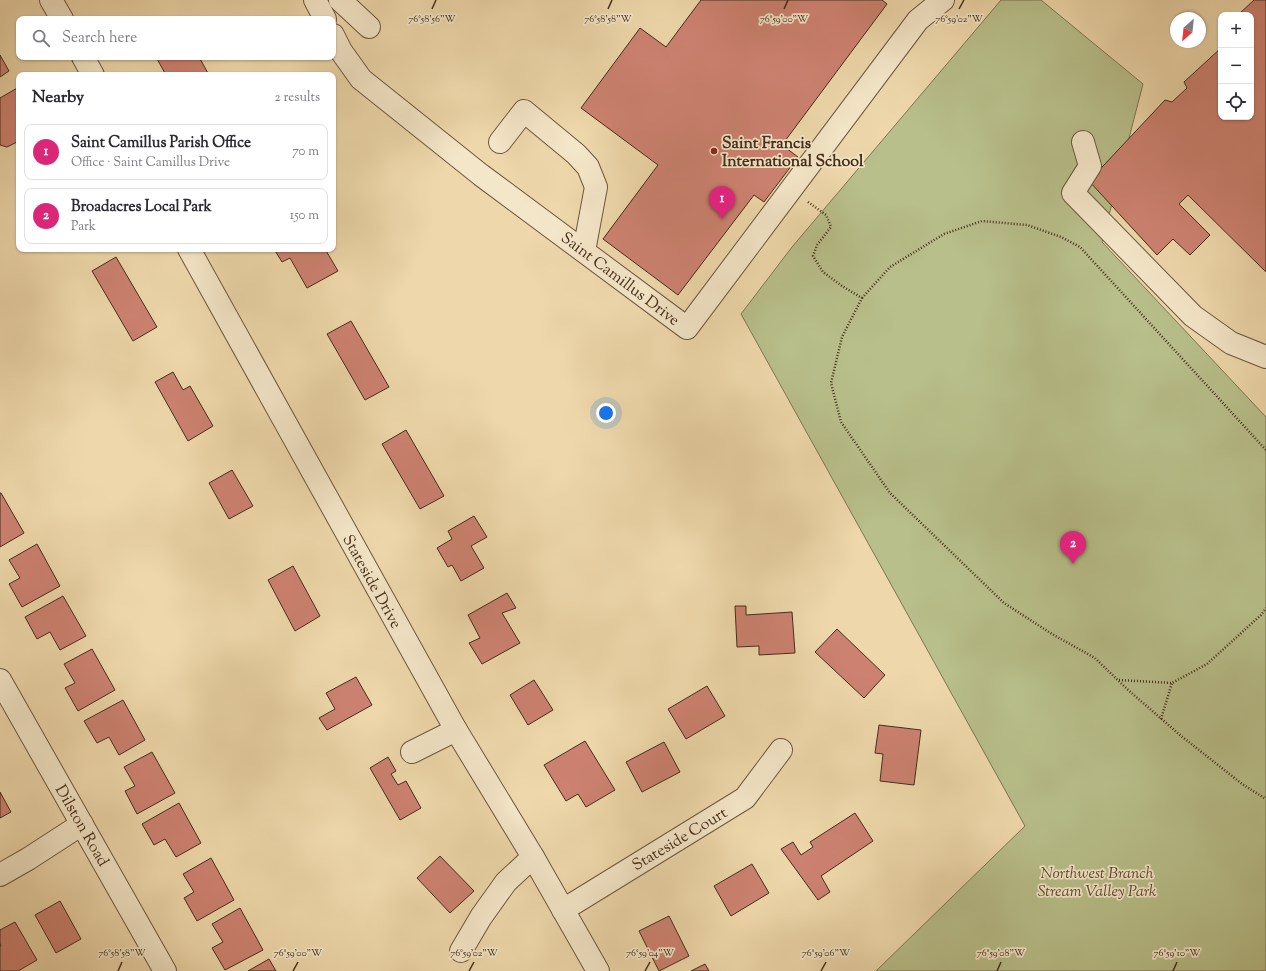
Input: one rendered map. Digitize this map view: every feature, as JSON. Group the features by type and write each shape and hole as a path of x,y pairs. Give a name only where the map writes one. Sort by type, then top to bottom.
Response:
{"street":[{"path":"51,0 60,16"},
{"path":"315,0 323,16"},
{"path":"340,0 369,27"},
{"name":"Saint Camillus Drive","path":"336,41 341,51 361,79 481,175 687,328 918,20 943,0"},
{"path":"85,60 91,72"},
{"path":"500,142 524,111 576,154 588,167 596,187 584,251"},
{"path":"1083,142 1090,166 1073,193 1193,316 1231,344 1266,357"},
{"name":"Stateside Drive","path":"191,252 456,730 533,857 598,971"},
{"name":"Dilston Road","path":"0,680 165,971"},
{"path":"412,752 456,730"},
{"name":"Stateside Court","path":"563,910 745,798 781,750"},
{"path":"0,874 28,859 82,824"},
{"path":"461,951 481,917 506,882 533,857"}],"path":[{"path":"802,198 826,215 831,227 817,246 813,256 823,272 862,298"},
{"path":"1266,450 1080,247 1061,237 1027,225 982,221 944,234 890,267 862,298 842,337 831,383 841,422 890,493 1004,603 1052,634 1095,658 1180,735 1242,784 1266,799"},
{"path":"1118,680 1172,683 1207,664 1261,615 1266,608"},
{"path":"1161,719 1172,683"}],"green space":[{"name":"Northwest Branch Stream Valley Park","path":"1001,0 1041,0 1143,84 1102,242 1266,417 1266,971 876,971 1025,826 741,314 792,247"}],"building":[{"name":"Saint Francis International School","path":"701,0 882,0 887,4 782,145 798,157 764,202 754,195 678,295 603,239 658,165 581,108 640,28 666,47"},
{"path":"1254,0 1266,0 1266,272 1188,195 1179,204 1210,235 1190,255 1173,239 1157,255 1089,181 1165,100 1172,102 1187,88 1184,82 1218,51 1218,120 1254,120 1254,12 1241,12"},
{"path":"0,55 9,71 0,77"},
{"path":"158,60 201,60 207,72 164,72"},
{"path":"16,89 16,142 7,147 0,145 0,98"},
{"path":"276,252 327,252 338,271 307,288 290,258 282,262"},
{"path":"116,257 157,327 133,341 92,271"},
{"path":"351,321 389,387 365,400 327,334"},
{"path":"173,372 183,390 190,386 213,426 188,441 155,382"},
{"path":"406,430 444,496 420,509 382,444"},
{"path":"232,470 253,506 229,519 209,483"},
{"path":"0,493 24,533 0,547"},
{"path":"474,516 487,537 471,546 484,568 461,581 452,565 448,567 437,548 452,539 448,531"},
{"path":"37,544 60,586 22,607 9,584 20,578 9,560"},
{"path":"293,566 320,616 295,631 268,580"},
{"path":"507,593 516,608 502,613 520,643 482,664 469,643 480,638 468,615"},
{"path":"63,596 86,636 60,650 50,632 37,639 25,617"},
{"path":"735,606 746,606 746,615 792,612 795,653 759,655 759,646 737,647"},
{"path":"837,629 885,675 864,698 815,652"},
{"path":"92,649 115,690 78,711 65,688 75,683 64,664"},
{"path":"356,677 372,705 327,730 319,718 335,709 326,693"},
{"path":"534,680 553,710 528,725 510,695"},
{"path":"707,686 725,716 686,739 668,709"},
{"path":"123,700 145,740 119,755 109,737 97,743 84,721"},
{"path":"879,725 921,730 914,785 880,781 883,754 875,753"},
{"path":"585,741 615,790 586,807 578,794 566,801 544,765"},
{"path":"664,742 680,772 642,792 626,762"},
{"path":"152,752 175,793 137,814 125,791 135,786 124,767"},
{"path":"388,757 396,771 391,774 398,785 406,781 421,808 400,820 370,768"},
{"path":"0,792 11,812 0,818"},
{"path":"179,803 201,843 176,857 165,839 154,845 142,824"},
{"path":"855,813 873,841 821,876 830,892 818,900 781,849 793,842 801,855 813,847 810,842"},
{"path":"440,856 474,891 450,913 417,878"},
{"path":"211,858 234,900 197,921 184,898 194,892 183,874"},
{"path":"752,864 769,893 731,916 714,886"},
{"path":"60,901 81,939 56,953 35,915"},
{"path":"240,908 263,950 225,970 212,948 223,942 212,924"},
{"path":"669,916 689,956 659,971 639,931"},
{"path":"15,922 37,960 18,971 0,971 0,930"},
{"path":"269,959 276,971 248,971"},
{"path":"705,964 709,971 691,971"}],"place":[{"name":"Saint Francis International School","path":"714,151"},
{"name":"Saint Camillus Parish Office","path":"722,219"},
{"name":"Broadacres Local Park","path":"1073,564"}]}
